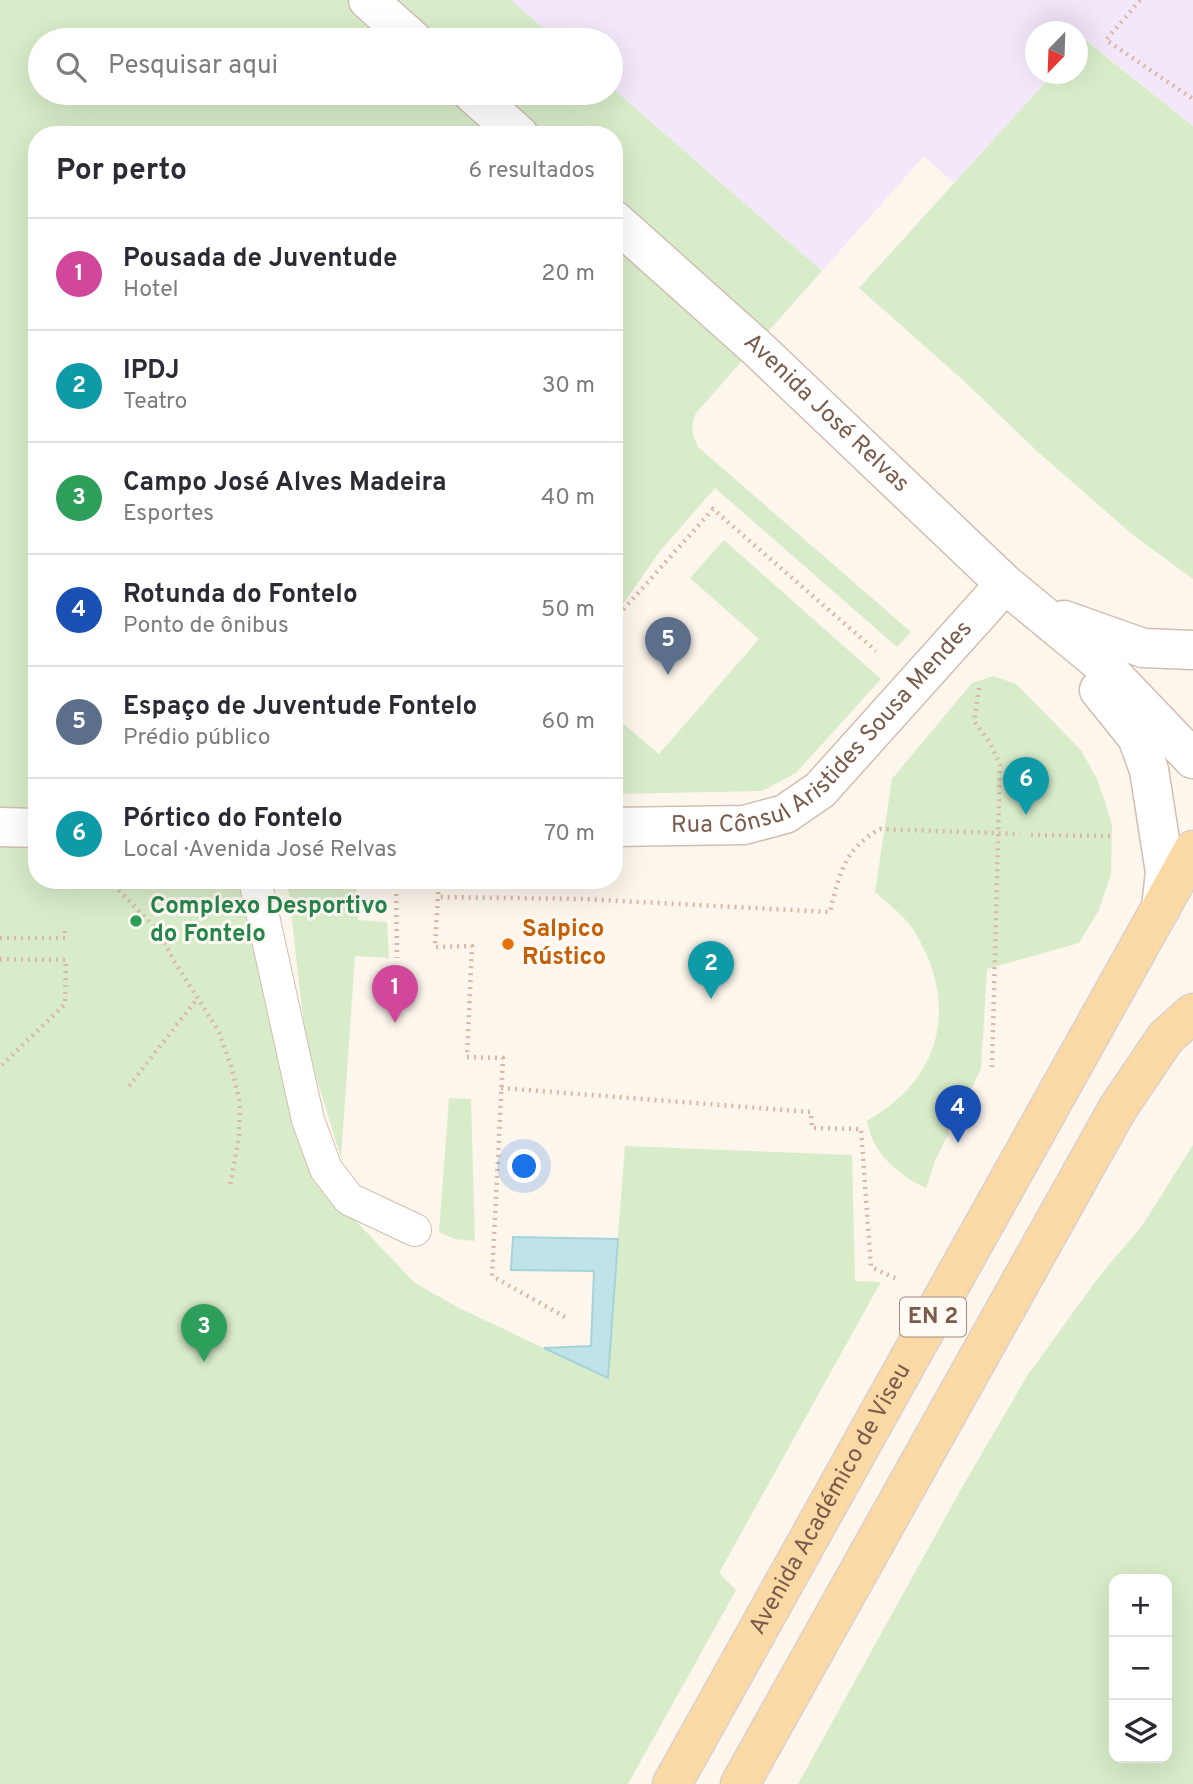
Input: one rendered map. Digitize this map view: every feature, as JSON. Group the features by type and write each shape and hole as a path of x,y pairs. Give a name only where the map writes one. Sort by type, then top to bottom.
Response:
{"main road":[{"name":"Avenida Académico de Viseu","path":"672,1784 1161,908 1177,843"},
{"name":"EN 2","path":"740,1784 1118,1108 1166,1037 1193,1013"}],"street":[{"path":"368,0 400,28"},
{"path":"485,105 509,126"},
{"name":"Avenida José Relvas","path":"623,228 755,347 1005,584 1102,664 1193,759"},
{"name":"Rua Cônsul Aristides Sousa Mendes","path":"623,827 744,825 785,814 820,790 1005,584"},
{"name":"Avenida José Relvas","path":"1034,609 1143,648 1193,650"},
{"name":"Avenida José Relvas","path":"1034,609 1136,737 1177,843"},
{"path":"0,827 28,828"}],"lane":[{"path":"257,889 308,1120 326,1169 349,1199 415,1230"}],"path":[{"path":"1140,0 1106,40 1193,99"},
{"path":"623,610 713,509 880,654"},
{"path":"951,644 981,673 974,722 990,743 1000,765 992,1068"},
{"path":"438,897 584,899 830,912 843,865 864,838 880,829 1020,834"},
{"path":"1031,835 1177,843"},
{"path":"118,889 160,933 174,961 218,1030 240,1103 239,1137 230,1186"},
{"path":"396,889 397,958"},
{"path":"438,889 435,947 472,946 467,1057 503,1058 492,1276 565,1317"},
{"path":"0,937 65,939 65,928"},
{"path":"0,959 66,960 65,1004 0,1068"},
{"path":"129,1086 197,999"},
{"path":"501,1088 811,1112 812,1128 861,1129 871,1267 904,1282"}],"shaded area":[{"path":"511,0 1193,0 1193,126 1088,41 1088,21 1025,21 1025,84 1044,84 954,183 924,156 822,271 623,97 623,28 543,28"}],"green space":[{"name":"Complexo Desportivo do Fontelo","path":"0,0 511,0 543,28 28,28 28,105 623,105 623,97 822,271 696,413 692,426 698,447 911,632 897,647 715,488 660,551 623,604 623,126 28,126 28,889 272,889 328,1192 415,1283 459,1308 607,1378 625,1146 852,1155 855,1281 881,1282 719,1573 736,1590 628,1784 0,1784"},
{"path":"1088,42 1193,126 1193,579 1133,535 859,288 1044,84 1088,84"},
{"path":"724,540 881,679 796,773 762,791 623,794 623,724 659,754 759,639 690,578"},
{"path":"993,676 1016,684 1081,750 1097,779 1112,825 1111,874 1099,910 1079,943 987,969 981,1069 935,1161 926,1188 888,1162 875,1143 867,1121 892,1104 912,1084 926,1063 935,1039 939,1014 937,988 929,961 916,934 902,916 875,892 892,779 972,683"},
{"path":"288,889 356,889 358,920 387,922 389,958 355,956 341,1158 306,1044"},
{"path":"449,1098 471,1099 475,1241 455,1239 439,1232"},
{"path":"1193,1145 1193,1784 798,1784 960,1491 1027,1376 1101,1274 1142,1226"}],"water":[{"path":"513,1237 618,1239 608,1378 544,1348 591,1346 594,1271 511,1270"}],"place":[{"name":"Espaço de Juventude Fontelo","path":"668,675"},
{"name":"Pórtico do Fontelo","path":"1026,815"},
{"name":"Complexo Desportivo do Fontelo","path":"136,921"},
{"name":"Salpico Rústico","path":"508,944"},
{"name":"IPDJ","path":"711,999"},
{"name":"Pousada de Juventude","path":"395,1023"},
{"name":"Rotunda do Fontelo","path":"958,1143"},
{"name":"Campo José Alves Madeira","path":"204,1362"}]}
